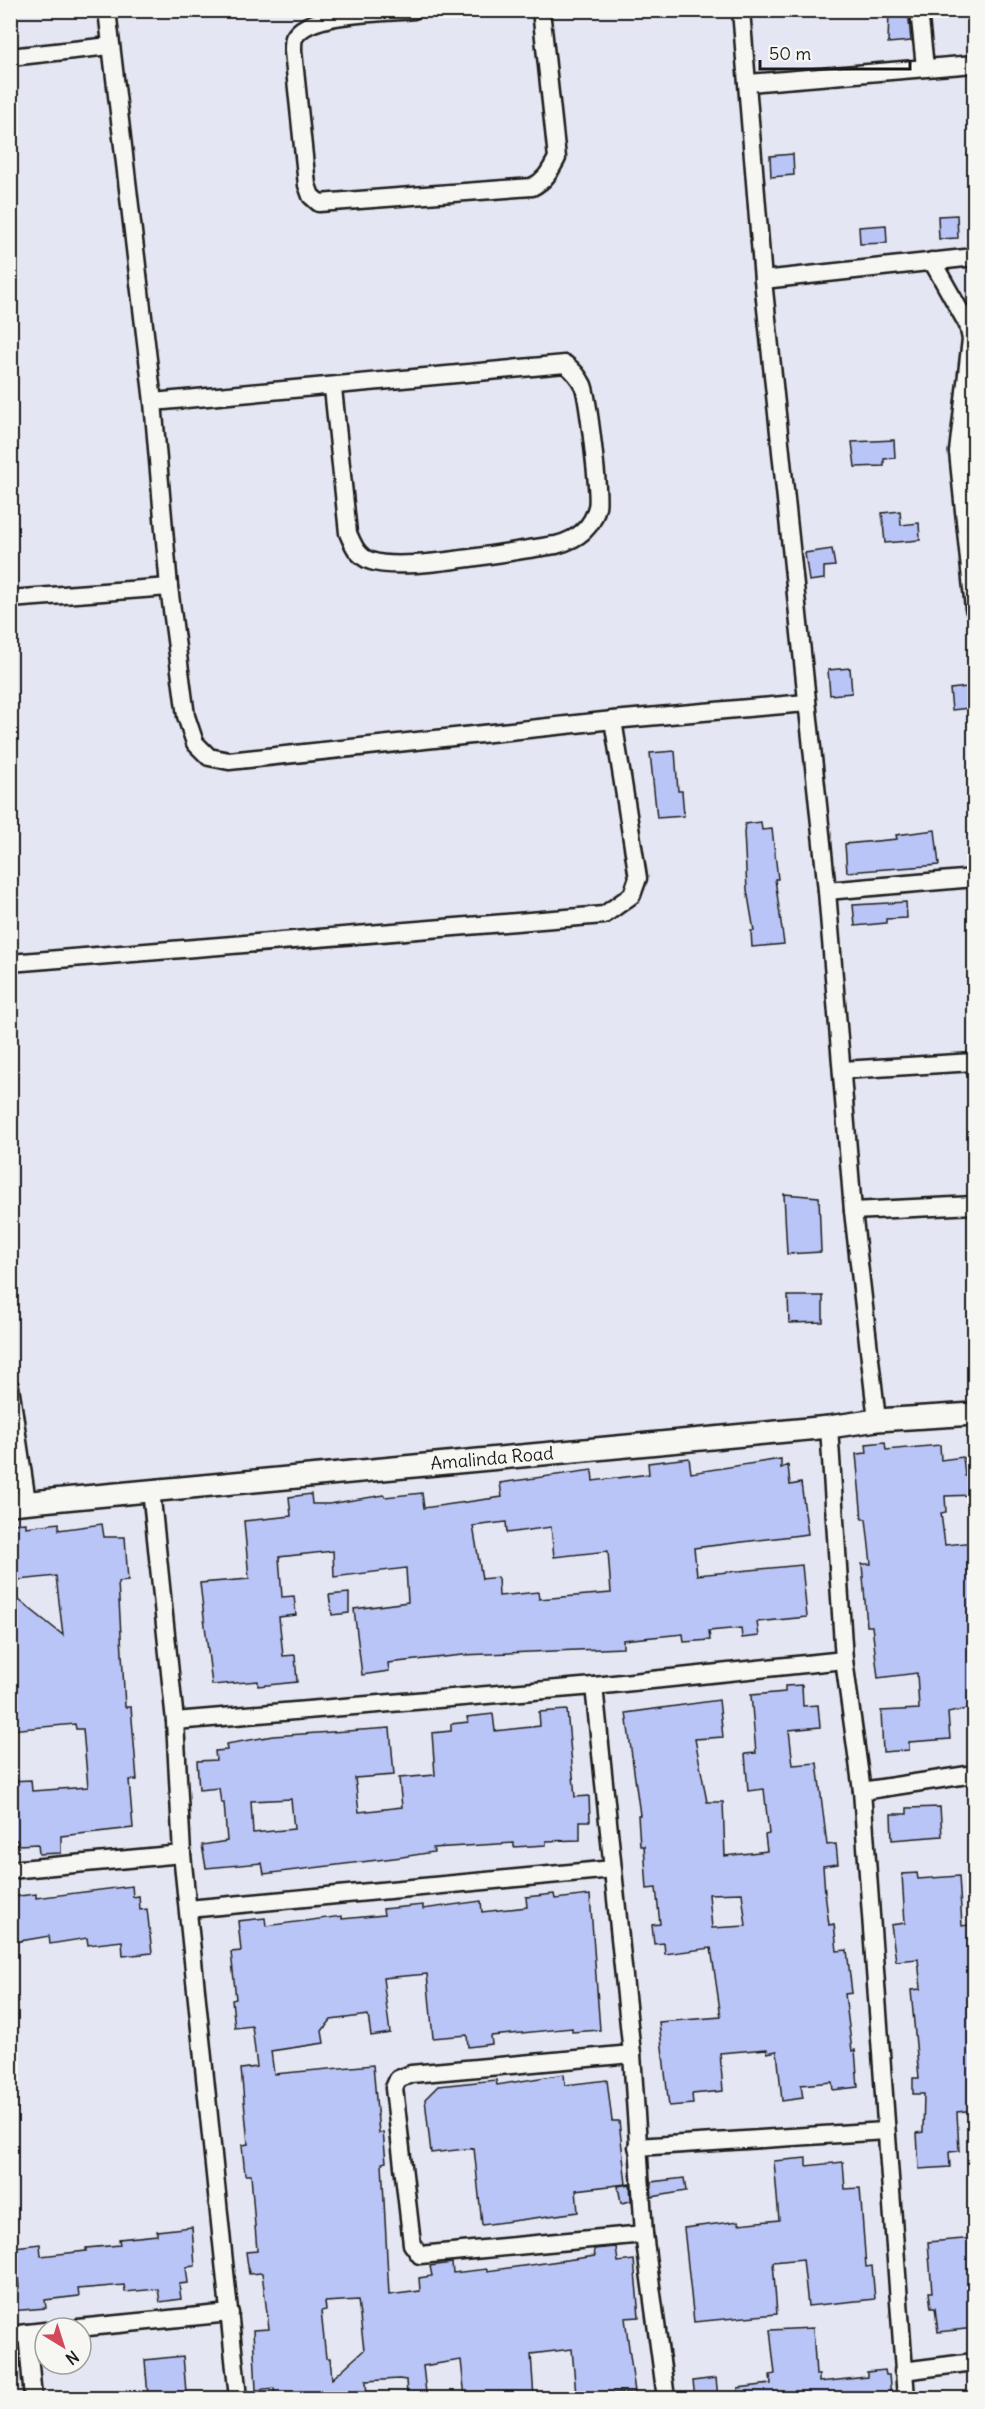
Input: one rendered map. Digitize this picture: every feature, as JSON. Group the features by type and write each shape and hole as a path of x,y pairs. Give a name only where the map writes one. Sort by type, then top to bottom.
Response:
{"street":[{"path":"106,10 153,402 169,586 186,716 195,743 209,757 229,761 613,720 806,703"},
{"path":"414,10 321,19 306,25 294,38 293,51 307,185 311,196 319,203 532,187 540,183 549,174 557,158 541,10"},
{"path":"741,10 749,83 763,280 827,891 853,1211 877,1420"},
{"path":"919,10 925,68"},
{"path":"10,57 110,46"},
{"path":"749,83 975,64"},
{"path":"763,280 975,257"},
{"path":"932,261 968,325 971,339 966,450 975,609"},
{"path":"153,402 333,388 565,364 576,373 584,386 588,406 597,507 585,531 573,541 556,545 400,565 370,561 355,550 348,533 333,388"},
{"path":"10,598 169,586"},
{"path":"10,963 604,915 633,896 638,878 613,720"},
{"path":"827,891 975,878"},
{"path":"843,1070 975,1062"},
{"path":"853,1211 975,1205"},
{"path":"10,1387 19,1503"},
{"name":"Amalinda Road","path":"19,1503 829,1427 877,1420 975,1414"},
{"path":"829,1427 844,1660 862,1791 906,2398"},
{"path":"151,1490 176,1721 182,1854 238,2398"},
{"path":"176,1721 594,1686 844,1660"},
{"path":"594,1686 632,2054 644,2234 666,2398"},
{"path":"862,1791 975,1774"},
{"path":"10,1870 182,1854"},
{"path":"188,1909 613,1869"},
{"path":"632,2054 403,2075 398,2079 394,2088 412,2244 420,2255 644,2234"},
{"path":"637,2147 885,2131"},
{"path":"93,2327 230,2313"},
{"path":"19,2334 33,2398"},
{"path":"903,2371 975,2362"}],"building":[{"path":"889,10 908,10 911,41 888,43"},
{"path":"793,154 794,175 771,177 770,156"},
{"path":"957,215 958,238 939,239 938,216"},
{"path":"886,225 887,243 860,244 859,227"},
{"path":"894,440 895,458 884,459 884,466 855,467 852,442"},
{"path":"900,511 901,525 919,523 920,540 885,543 882,513"},
{"path":"832,549 835,566 824,567 824,579 809,581 805,553"},
{"path":"850,668 852,693 830,695 828,670"},
{"path":"967,687 969,708 952,710 950,689"},
{"path":"675,751 678,791 682,791 684,816 657,818 650,753"},
{"path":"761,822 762,830 772,829 778,879 775,879 784,944 752,947 751,931 754,931 747,890 744,832 745,824"},
{"path":"935,830 939,865 847,872 845,844 897,839 896,835"},
{"path":"906,902 907,918 886,919 886,923 855,926 853,905"},
{"path":"784,1194 819,1197 821,1252 787,1254"},
{"path":"788,1296 823,1296 823,1322 789,1323"},
{"path":"885,1442 886,1450 940,1445 941,1460 963,1457 965,1476 975,1476 975,1495 945,1496 946,1512 941,1513 945,1545 975,1542 975,1707 948,1713 950,1739 909,1742 909,1750 883,1752 881,1711 919,1709 917,1673 878,1678 872,1626 867,1626 862,1564 871,1564 866,1519 862,1519 856,1454 867,1453 866,1444"},
{"path":"689,1458 691,1473 781,1459 781,1468 788,1465 790,1485 801,1483 808,1534 694,1548 697,1575 802,1565 807,1617 757,1622 759,1636 742,1638 741,1628 709,1631 710,1640 684,1642 683,1634 623,1640 623,1648 463,1655 388,1663 389,1671 362,1675 354,1609 408,1602 406,1568 334,1577 333,1551 279,1557 282,1597 294,1596 296,1615 279,1617 283,1656 295,1655 297,1682 258,1686 258,1681 212,1685 200,1583 249,1579 244,1521 291,1516 289,1497 311,1494 312,1504 329,1504 384,1495 385,1497 422,1493 424,1508 502,1497 500,1483 592,1470 593,1481 649,1474 648,1463","holes":["506,1522 507,1533 551,1527 554,1557 608,1551 611,1593 539,1599 538,1592 499,1596 498,1577 482,1579 473,1526"]},
{"path":"26,1523 26,1527 59,1523 59,1530 102,1524 104,1537 125,1537 128,1581 118,1582 125,1707 131,1707 137,1780 129,1780 133,1828 61,1836 61,1853 39,1854 38,1844 18,1845 17,1840 10,1840 10,1781 31,1780 32,1791 88,1787 83,1729 76,1729 75,1724 10,1730 10,1593 63,1635 56,1576 10,1581 10,1524"},
{"path":"349,1593 349,1613 332,1615 329,1595"},
{"path":"802,1685 803,1706 818,1705 820,1727 789,1730 793,1765 817,1763 827,1845 836,1844 838,1864 823,1866 825,1893 829,1925 834,1924 837,1951 847,1950 852,1993 845,1994 852,2051 855,2050 858,2087 833,2090 832,2082 801,2085 803,2098 782,2101 777,2051 767,2053 767,2049 720,2053 723,2091 692,2094 693,2104 669,2106 659,2022 721,2017 711,1948 665,1954 664,1943 654,1944 652,1925 660,1924 656,1888 647,1889 644,1846 640,1846 638,1815 640,1815 626,1713 719,1700 723,1737 695,1739 707,1802 723,1802 725,1856 767,1851 765,1835 769,1834 764,1789 748,1791 745,1754 756,1753 751,1695 785,1692 785,1686","holes":["742,1893 746,1926 712,1928 709,1894"]},
{"path":"567,1710 575,1797 589,1796 590,1821 580,1821 580,1840 546,1841 546,1845 514,1847 514,1843 433,1848 434,1852 402,1857 264,1874 262,1863 206,1868 202,1845 227,1841 224,1803 221,1803 219,1788 199,1790 197,1761 216,1760 215,1751 227,1750 226,1744 273,1736 390,1728 394,1775 355,1778 359,1812 402,1807 399,1778 435,1775 432,1733 451,1731 451,1724 468,1722 467,1717 493,1714 495,1731 540,1726 539,1712","holes":["291,1799 294,1829 253,1833 251,1801"]},
{"path":"940,1807 942,1836 892,1840 891,1814 907,1814 907,1808"},
{"path":"917,1873 918,1879 959,1876 962,1926 975,1924 975,2110 957,2112 959,2151 949,2152 950,2167 919,2169 917,2133 923,2132 924,2094 913,2094 913,2078 919,2078 911,1990 921,1989 918,1959 896,1961 891,1925 905,1923 902,1874"},
{"path":"132,1886 133,1897 139,1896 140,1910 147,1909 152,1953 123,1956 122,1941 88,1945 87,1938 50,1944 49,1936 14,1942 10,1897 36,1894 36,1898"},
{"path":"554,1894 555,1899 590,1895 600,2030 572,2032 572,2028 491,2036 492,2044 468,2047 467,2035 433,2038 427,1974 383,1978 390,2033 371,2036 368,2015 331,2020 322,2031 324,2043 271,2051 274,2074 373,2065 379,2133 383,2132 386,2162 382,2163 389,2295 420,2291 419,2278 432,2276 430,2266 452,2263 453,2273 487,2269 487,2271 595,2256 594,2249 616,2247 618,2262 634,2260 639,2317 625,2318 635,2392 576,2394 572,2349 531,2354 534,2398 465,2398 461,2360 423,2366 426,2393 407,2394 406,2380 399,2379 366,2381 367,2398 275,2398 274,2388 256,2390 253,2330 269,2329 262,2273 249,2274 246,2252 257,2251 251,2175 245,2175 242,2145 248,2144 241,2069 257,2067 252,2026 235,2028 232,2000 236,1999 231,1952 241,1951 238,1921 265,1918 266,1926 342,1916 342,1919 384,1915 383,1909 423,1905 423,1909 481,1901 482,1912 527,1907 526,1897","holes":["358,2300 364,2350 332,2379 330,2358 326,2358 321,2311 326,2310 325,2302"]},
{"path":"564,2074 565,2085 607,2080 612,2121 619,2121 626,2184 576,2190 578,2212 482,2225 474,2148 431,2153 425,2099 438,2086 496,2080 497,2085"},
{"path":"806,2158 806,2166 843,2162 845,2189 860,2188 866,2267 872,2266 875,2299 808,2306 803,2259 773,2262 777,2314 694,2322 684,2228 739,2221 739,2224 779,2220 774,2161"},
{"path":"684,2178 686,2191 652,2197 651,2182"},
{"path":"630,2184 631,2201 621,2203 618,2186"},
{"path":"192,2227 195,2266 186,2267 188,2283 179,2284 181,2299 160,2302 158,2289 125,2292 124,2285 78,2289 79,2296 45,2300 46,2308 10,2311 10,2293 19,2288 15,2247 40,2244 41,2256 86,2251 86,2248 120,2245 119,2239 157,2235 157,2231"},
{"path":"975,2238 975,2328 938,2332 935,2308 931,2308 929,2292 932,2292 928,2242"},
{"path":"813,2328 816,2375 819,2375 819,2382 867,2377 867,2372 885,2370 886,2375 889,2375 891,2398 738,2398 738,2388 771,2384 770,2375 775,2374 770,2330"},
{"path":"183,2356 186,2392 148,2396 145,2360"},
{"path":"716,2378 718,2398 695,2398 693,2381"}]}
